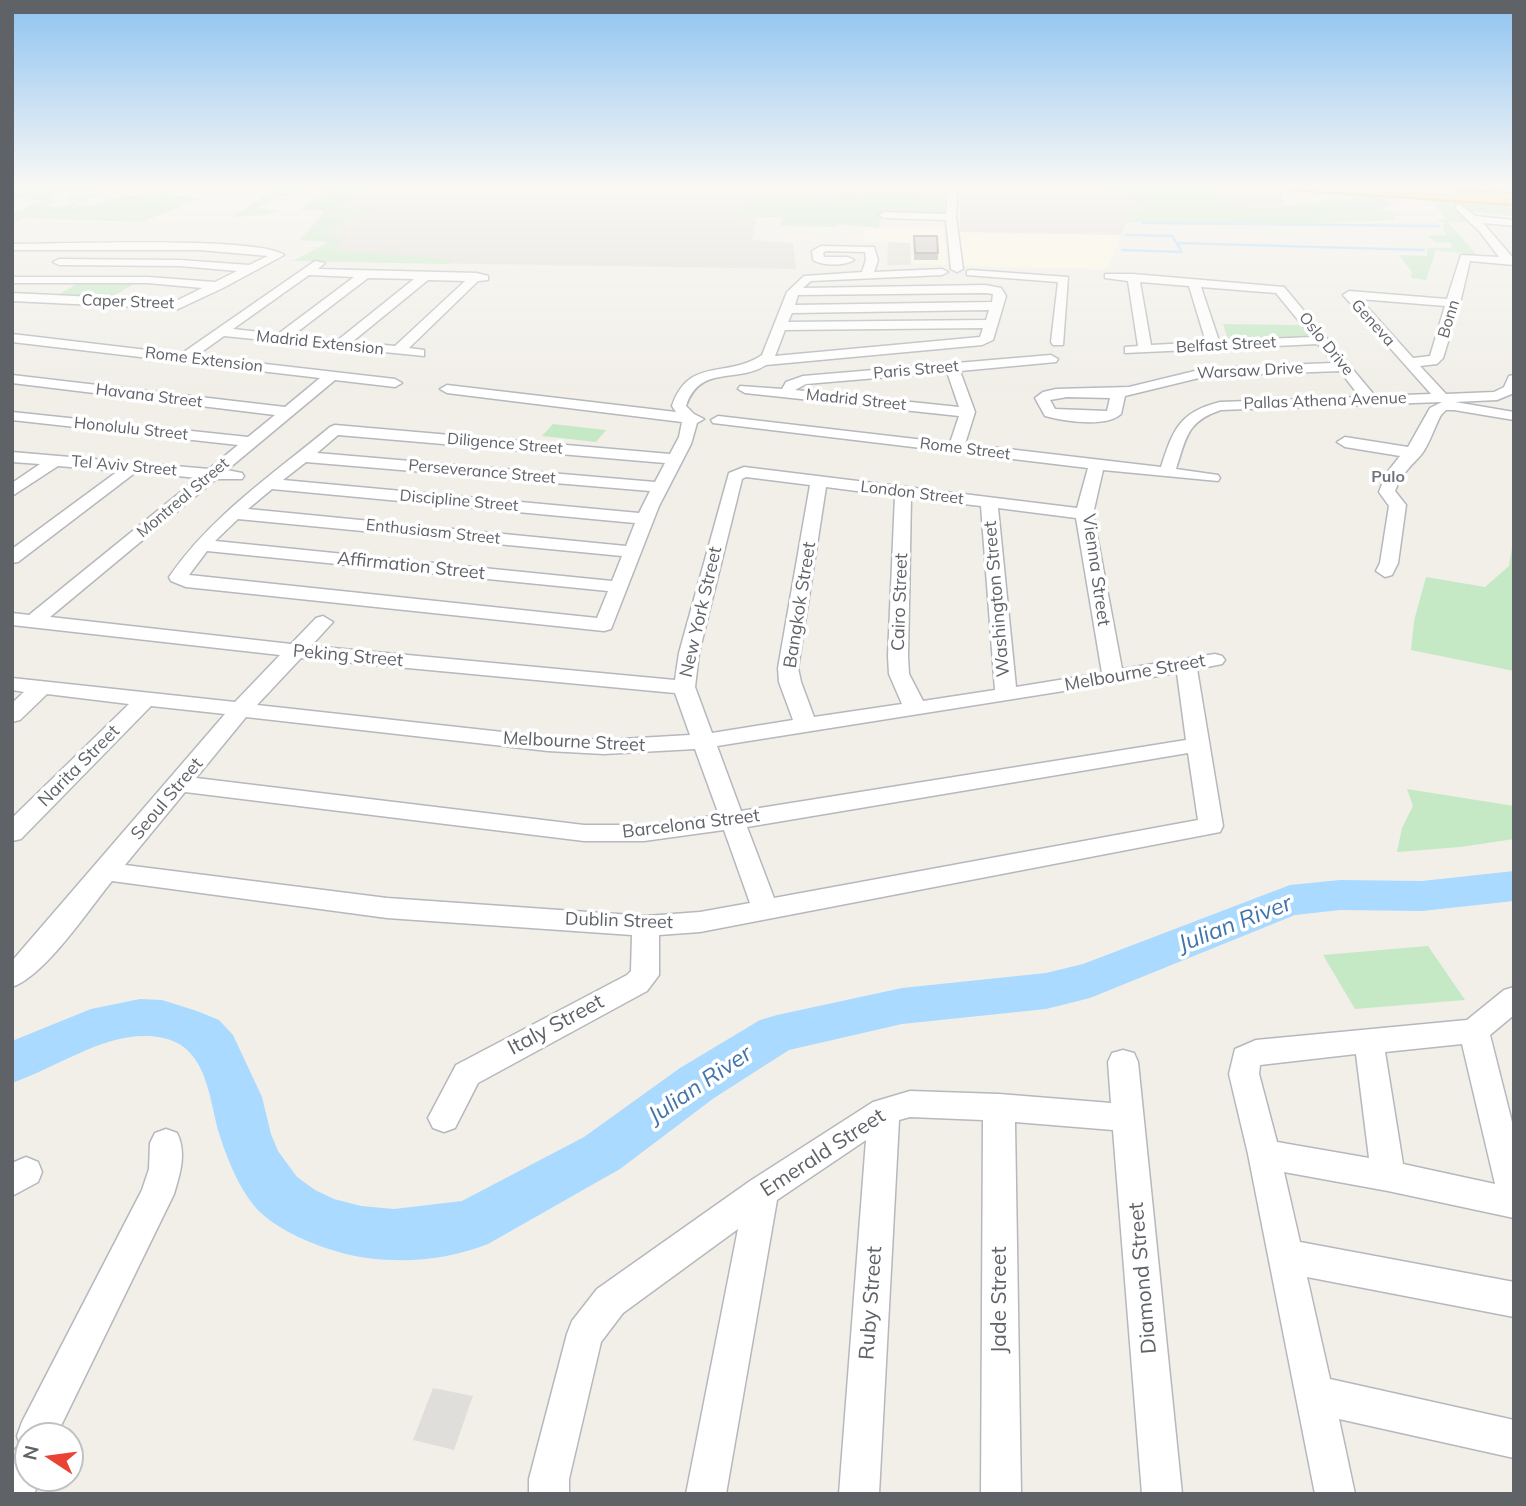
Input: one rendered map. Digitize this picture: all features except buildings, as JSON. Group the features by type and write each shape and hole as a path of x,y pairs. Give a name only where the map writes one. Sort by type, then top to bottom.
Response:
{"street":[{"name":"Caper Street","path":"12,297 171,305 188,302 276,258 277,254"},
{"path":"955,254 957,269"},
{"name":"Bonn","path":"1408,362 1435,360 1454,303 1465,257 1511,261"},
{"path":"867,275 872,260"},
{"path":"40,262 180,263 252,269"},
{"path":"184,358 320,263"},
{"path":"943,274 957,269 971,273 1064,279 1058,342"},
{"path":"307,272 481,277 398,351"},
{"path":"764,360 793,292 801,281 808,278 943,274 962,278 971,273"},
{"path":"281,338 365,274"},
{"path":"340,345 426,275"},
{"path":"1110,276 1194,282 1214,346"},
{"path":"1133,277 1145,349"},
{"path":"12,280 148,280 220,286"},
{"name":"Oslo Drive","path":"1194,282 1280,290 1370,399"},
{"path":"780,326 831,340 982,341 986,340 1000,296 995,290 793,292"},
{"name":"Geneva","path":"1441,397 1349,295 1454,303"},
{"path":"786,309 997,306"},
{"path":"335,430 233,513 201,545 178,578 186,581 604,625 659,487 689,429 689,418 679,406 680,396 698,378 754,368 764,360 831,340 992,324"},
{"name":"Madrid Extension","path":"221,332 419,353"},
{"name":"Rome Extension","path":"12,338 396,383"},
{"name":"Belfast Street","path":"1130,350 1323,340"},
{"name":"Paris Street","path":"786,393 791,385 803,380 1051,359"},
{"name":"Warsaw Drive","path":"1118,393 1148,388 1189,374 1344,366"},
{"path":"952,367 968,412 956,447"},
{"name":"Montreal Street","path":"34,621 332,375"},
{"name":"Havana Street","path":"12,379 286,412"},
{"name":"Pallas Athena Avenue","path":"1167,473 1184,422 1207,409 1220,406 1370,399 1497,396 1510,389 1514,379"},
{"name":"Rome Street","path":"447,389 1212,478"},
{"name":"Madrid Street","path":"745,389 968,412"},
{"path":"1385,571 1389,563 1398,505 1387,492 1389,481 1394,470 1414,453 1427,431 1431,417 1441,407 1470,408 1514,416"},
{"name":"Honolulu Street","path":"12,416 250,442"},
{"name":"Diligence Street","path":"335,430 675,459"},
{"path":"1345,442 1414,453"},
{"name":"Tel Aviv Street","path":"12,457 236,476"},
{"name":"Perseverance Street","path":"305,457 659,487"},
{"path":"12,491 56,460"},
{"name":"Vienna Street","path":"1097,464 1084,514 1113,676"},
{"path":"12,558 133,467"},
{"name":"London Street","path":"739,472 1084,514"},
{"name":"New York Street","path":"739,472 733,480 689,653 684,687 765,909"},
{"name":"Bangkok Street","path":"806,726 790,682 788,668 819,481"},
{"name":"Discipline Street","path":"271,484 646,519"},
{"name":"Cairo Street","path":"903,492 898,656 899,674 915,708"},
{"name":"Washington Street","path":"989,502 1006,695"},
{"name":"Enthusiasm Street","path":"233,513 633,552"},
{"name":"Affirmation Street","path":"201,545 620,587"},
{"name":"Peking Street","path":"12,619 295,651 684,687"},
{"name":"Seoul Street","path":"12,976 30,962 241,709 323,622"},
{"name":"Melbourne Street","path":"12,684 593,747 652,746 806,726 1215,660"},
{"path":"1186,664 1198,745"},
{"path":"12,715 42,687"},
{"name":"Narita Street","path":"12,833 146,699"},
{"name":"Barcelona Street","path":"181,784 584,833 644,833 733,821 1198,745"},
{"name":"Dublin Street","path":"106,871 387,908 646,926 700,922 1211,826 1198,745"},
{"name":"Italy Street","path":"444,1118 467,1074 637,983 645,975 646,926"},
{"path":"1335,1494 1265,1154 1244,1074 1246,1058 1256,1052 1474,1031 1514,998"},
{"path":"1474,1031 1514,1196"},
{"path":"1369,1043 1388,1176"},
{"name":"Diamond Street","path":"1123,1062 1162,1494"},
{"name":"Emerald Street","path":"549,1494 549,1479 585,1334 598,1313 610,1301 762,1192 884,1111 910,1104 999,1107 1128,1118"},
{"name":"Jade Street","path":"999,1107 1001,1494"},
{"name":"Ruby Street","path":"859,1494 884,1111"},
{"path":"43,1422 157,1194 165,1169 166,1143"},
{"path":"1265,1154 1388,1176 1514,1203"},
{"path":"706,1494 762,1192"},
{"path":"1285,1256 1514,1300"},
{"path":"1315,1395 1514,1439"}],"shaded area":[{"path":"306,254 794,254 796,269 293,261"},
{"path":"887,254 911,254 911,265 887,265"},
{"path":"911,254 946,254 947,265 911,263"},
{"path":"962,254 1113,254 1107,269 963,266"},
{"path":"433,1388 473,1396 454,1450 413,1440"}],"green space":[{"path":"306,254 390,254 454,260 448,264 293,261"},
{"path":"1435,254 1426,280 1411,278 1412,272 1399,255"},
{"path":"80,282 134,284 110,298 56,296"},
{"path":"1223,324 1299,325 1310,337 1228,340"},
{"path":"553,424 606,430 596,442 542,436"},
{"path":"1514,535 1514,671 1411,650 1414,621 1426,577 1485,587 1509,566"},
{"path":"1407,789 1514,806 1514,839 1397,852 1402,828 1413,806"},
{"path":"1428,946 1465,1000 1355,1009 1323,955"}],"waterway":[{"name":"Julian River","path":"12,1063 91,1028 140,1018 162,1019 180,1024 202,1034 216,1049 237,1097 245,1134 259,1167 278,1194 296,1208 327,1223 361,1232 394,1235 436,1231 469,1226 602,1153 697,1083 777,1034 902,1006 1046,991 1090,980 1290,900 1340,895 1422,896 1514,886"}],"district":[{"name":"Pulo","path":"1388,477"}]}
